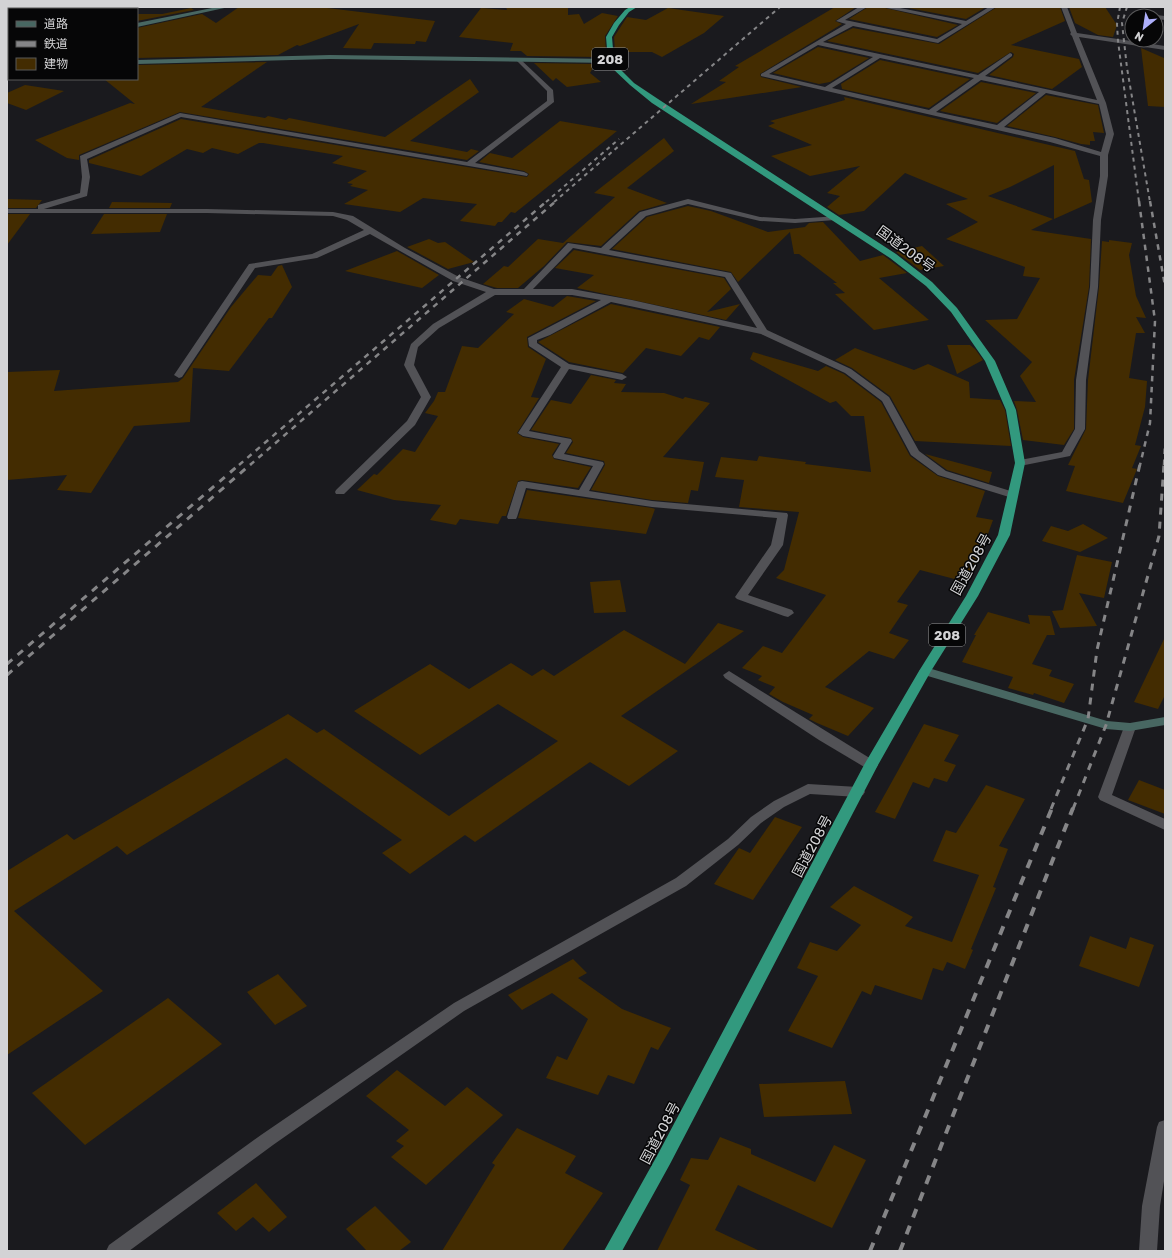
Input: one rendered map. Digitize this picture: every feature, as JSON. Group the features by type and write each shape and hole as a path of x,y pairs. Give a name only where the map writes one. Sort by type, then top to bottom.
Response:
{"highway":[{"name":"208","path":"611,62 609,37 616,24 627,11 634,7"},
{"name":"国道208号","path":"611,62 613,66 632,84 655,101 893,256 929,284 954,310 990,361 1011,410 1020,463 1004,535 972,596 925,671 871,765 667,1152 613,1251"}],"street":[{"path":"138,25 226,7"},
{"path":"864,7 839,21 938,41 993,7"},
{"path":"885,7 968,23"},
{"path":"1020,463 1066,454 1080,429 1081,380 1094,287 1097,220 1104,176 1104,155 1110,134 1102,103 1073,34 1064,7"},
{"path":"852,24 763,75 1052,140 1104,155"},
{"path":"1073,34 1124,40"},
{"path":"818,43 1102,103"},
{"path":"930,112 1010,55"},
{"path":"826,89 879,56"},
{"path":"138,62 330,57 611,62"},
{"path":"469,164 550,102 551,91 519,60"},
{"path":"998,128 1045,91"},
{"path":"24,211 84,194 86,177 83,158 180,115 524,174"},
{"path":"603,251 643,214 688,201 760,219 795,221 835,218"},
{"path":"7,211 207,211 333,214 350,218 370,231 456,279 493,292 572,292 764,332 848,371 886,399 915,452 942,473 1012,495"},
{"path":"179,375 252,266 314,256 370,231"},
{"path":"527,292 571,245 728,275 764,332"},
{"path":"340,492 411,423 426,397 409,365 414,346 436,326 493,292"},
{"path":"610,299 547,333 534,338 532,344 566,366 595,373 622,377"},
{"path":"566,366 523,433 567,441 558,456 599,464 582,493"},
{"path":"512,517 522,484 652,504 783,515 777,546 742,597 788,614"},
{"path":"925,671 1106,725 1130,727 1146,726 1165,721"},
{"path":"729,675 824,737 871,765"},
{"path":"1130,727 1105,797 1165,825"},
{"path":"115,1251 267,1140 459,1007 681,882 733,842 756,820 779,804 808,790 858,792"},
{"path":"1148,1251 1151,1206 1165,1127"}],"building":[{"path":"239,7 319,7 435,21 426,42 416,41 415,44 374,43 371,49 343,48 359,24 300,46 297,45 278,55 138,58 138,28 202,14 216,23"},
{"path":"506,7 568,7 568,15 579,14 584,24 602,13 618,16 605,36 606,52 602,52 599,57 527,56 521,51 510,51 513,43 459,37 481,8 507,10"},
{"path":"835,7 856,7 835,21 842,24 760,74 761,77 802,87 691,104 726,82 719,81 739,67 735,66"},
{"path":"868,7 881,7 958,25 937,37 849,19"},
{"path":"903,7 986,7 966,19"},
{"path":"997,7 1060,7 1065,21 1011,45 1079,59 1082,67 1052,89 989,75 1013,57 1014,54 1011,52 978,73 827,41 853,28 939,44"},
{"path":"1069,7 1105,7 1117,25 1113,37 1098,35 1075,23"},
{"path":"191,8 194,10 138,21 138,14 162,14"},
{"path":"668,8 724,16 704,33 662,57 652,52 615,52 614,37 627,17 646,20"},
{"path":"818,47 869,58 830,82 819,84 773,73"},
{"path":"1141,48 1164,58 1165,107 1148,106"},
{"path":"880,60 970,79 929,108 842,89 841,84"},
{"path":"267,62 201,107 265,118 268,116 286,120 289,118 385,137 470,79 479,92 410,141 467,152 471,149 479,151 467,160 180,112 79,155 79,160 67,158 35,140 130,103 135,104 105,80 138,80 138,65"},
{"path":"534,63 595,64 590,73 601,82 567,87 556,78 553,81"},
{"path":"981,82 1036,93 997,123 940,111"},
{"path":"25,85 64,91 26,110 7,103 7,93"},
{"path":"1046,95 1098,105 1104,133 1093,132 1095,141 1090,141 1090,145 1007,126"},
{"path":"844,97 1075,151 1084,179 1089,180 1092,202 1054,219 1054,165 1010,187 988,196 1053,219 1031,230 1091,239 1089,287 1074,380 1074,429 1064,445 1023,440 1014,401 1036,402 1020,376 1032,362 985,320 1017,319 1040,278 1023,276 1025,267 946,239 978,222 946,204 968,199 905,173 864,211 839,215 827,207 840,196 827,193 860,166 810,176 771,156 812,145 768,126 775,123 770,121 845,100"},
{"path":"181,119 527,177 529,174 524,171 479,162 490,153 512,158 560,121 617,131 515,213 511,212 502,222 498,222 495,226 460,221 477,204 423,198 400,212 344,204 368,190 350,186 353,184 347,183 367,171 332,163 343,156 263,143 259,143 238,154 212,148 203,153 187,149 141,176 89,163 89,160"},
{"path":"664,138 674,151 627,188 667,203 639,211 601,246 567,242 544,266 518,288 497,288 483,284 504,266 508,267 538,239 563,243 615,197 594,193"},
{"path":"7,199 42,200 36,208 7,208"},
{"path":"112,202 172,203 170,208 109,208"},
{"path":"688,206 711,211 768,232 805,227 809,223 823,222 860,261 883,255 907,273 879,278 929,320 874,330 835,294 845,293 833,283 837,283 799,254 794,254 790,232 738,282 731,272 612,249 647,217"},
{"path":"7,214 30,214 7,245"},
{"path":"104,214 167,214 160,232 91,234"},
{"path":"429,239 438,243 445,242 474,262 448,269 407,247"},
{"path":"1109,240 1132,243 1129,255 1136,296 1146,318 1136,317 1145,333 1136,333 1129,378 1147,381 1145,407 1135,445 1141,446 1132,468 1137,469 1123,503 1066,491 1075,466 1068,465 1086,429 1088,380 1099,287 1102,241 1109,242"},
{"path":"922,246 944,266 920,270 896,252"},
{"path":"574,250 724,278 731,289 707,312 740,304 726,320 577,288 594,275 555,268"},
{"path":"397,251 439,275 422,288 345,271"},
{"path":"282,265 292,287 272,318 269,318 229,371 193,368 190,422 134,426 91,493 57,490 67,475 7,480 7,372 60,370 54,391 178,382 183,378 231,307 258,275 271,276 278,266"},
{"path":"567,296 596,301 527,337 528,347 546,359 531,397 539,398 517,433 523,437 559,444 552,455 554,459 591,467 578,488 522,480 518,481 506,516 502,516 498,524 460,519 456,525 430,520 441,505 394,500 357,490 374,474 377,475 403,449 415,452 438,416 425,413 434,401 438,392 445,392 462,346 478,348 514,314 506,312 524,299 553,307"},
{"path":"611,304 720,327 709,340 699,337 681,356 646,348 623,373 569,362 538,342"},
{"path":"947,345 970,345 983,360 957,374"},
{"path":"855,348 914,370 928,364 969,382 970,398 1000,400 1005,410 1011,446 915,441 890,396 852,368 835,360"},
{"path":"753,352 818,371 826,366 844,374 881,402 910,456 938,476 985,491 976,517 993,520 977,564 966,582 920,570 897,602 908,605 889,633 909,640 894,659 869,651 825,687 874,708 848,736 809,719 813,715 769,694 775,687 758,680 762,676 742,668 763,646 782,653 826,595 776,578 784,570 799,512 739,507 744,480 715,477 721,457 757,461 759,456 806,462 805,464 871,472 864,416 851,416 836,401 830,403 750,359"},
{"path":"591,375 616,380 614,383 626,384 621,392 664,393 683,399 685,397 710,403 663,457 704,462 698,491 691,490 688,503 652,500 591,490 605,465 604,461 566,453 573,442 571,438 531,430 551,400 571,404"},
{"path":"925,454 992,472 989,483 947,470"},
{"path":"527,490 655,509 646,534 518,518"},
{"path":"1083,524 1108,538 1080,552 1042,541 1051,526 1068,531"},
{"path":"1077,555 1112,562 1104,598 1079,593 1097,626 1060,628 1052,611 1063,610"},
{"path":"620,580 626,612 594,613 590,582"},
{"path":"988,612 1030,624 1028,615 1050,616 1055,635 1047,635 1032,664 1052,670 1049,676 1074,684 1064,703 1034,693 1033,695 1008,688 1013,677 962,662 976,635 974,635"},
{"path":"718,623 744,631 621,716 678,751 629,786 590,762 475,842 465,835 410,874 382,853 402,840 286,758 127,855 117,846 14,911 103,991 7,1055 7,871 67,834 74,840 288,714 317,733 324,729 449,816 558,741 498,704 420,755 354,711 430,664 469,689 511,663 532,676 543,669 554,676 624,630 685,664"},
{"path":"1165,637 1165,695 1158,709 1134,702"},
{"path":"924,724 959,735 944,761 956,765 947,782 934,778 929,788 913,782 895,819 875,812"},
{"path":"1139,780 1165,790 1165,814 1128,800"},
{"path":"986,785 1025,799 999,846 1008,849 993,887 996,888 971,949 973,950 965,969 947,962 943,971 933,968 922,1000 875,985 871,995 862,991 832,1048 788,1031 818,976 797,968 810,942 837,951 861,925 830,907 854,886 913,917 905,926 952,942 979,875 933,861 946,830 956,833"},
{"path":"775,817 802,827 753,900 714,884 739,848 750,853"},
{"path":"1090,936 1126,949 1130,937 1154,945 1139,987 1079,966"},
{"path":"573,959 587,973 578,978 622,1009 671,1028 658,1050 651,1047 634,1084 608,1075 598,1095 546,1078 557,1056 567,1060 588,1019 552,993 522,1010 508,995"},
{"path":"278,974 307,1006 275,1025 247,992"},
{"path":"168,998 222,1044 85,1145 32,1093"},
{"path":"397,1070 445,1106 467,1087 503,1115 426,1185 391,1157 404,1146 396,1141 409,1130 366,1096"},
{"path":"845,1081 852,1114 764,1117 759,1084"},
{"path":"517,1128 576,1156 565,1173 603,1193 562,1251 442,1251 495,1165 492,1163"},
{"path":"720,1137 751,1149 751,1154 815,1182 834,1145 866,1160 832,1228 738,1185 715,1230 760,1251 657,1251 690,1185 680,1180 691,1158 708,1160"},
{"path":"256,1183 287,1217 269,1232 253,1217 236,1231 217,1213"},
{"path":"375,1206 411,1242 399,1251 367,1251 346,1229"}],"railway":[{"path":"554,202 780,7"},
{"path":"1120,7 1117,24 1118,41 1139,202"},
{"path":"1127,7 1122,23 1127,68 1150,202"},
{"path":"546,202 619,139"},
{"path":"239,465 547,201"},
{"path":"250,465 556,201"},
{"path":"1139,201 1155,321 1150,423 1140,465"},
{"path":"1150,201 1165,286"},
{"path":"1164,465 1165,443"},
{"path":"7,664 240,464"},
{"path":"7,675 251,464"},
{"path":"1051,809 1088,719 1097,650 1140,464"},
{"path":"1073,809 1106,725 1159,536 1164,464"},
{"path":"870,1251 1052,808"},
{"path":"900,1251 1073,808"}]}
